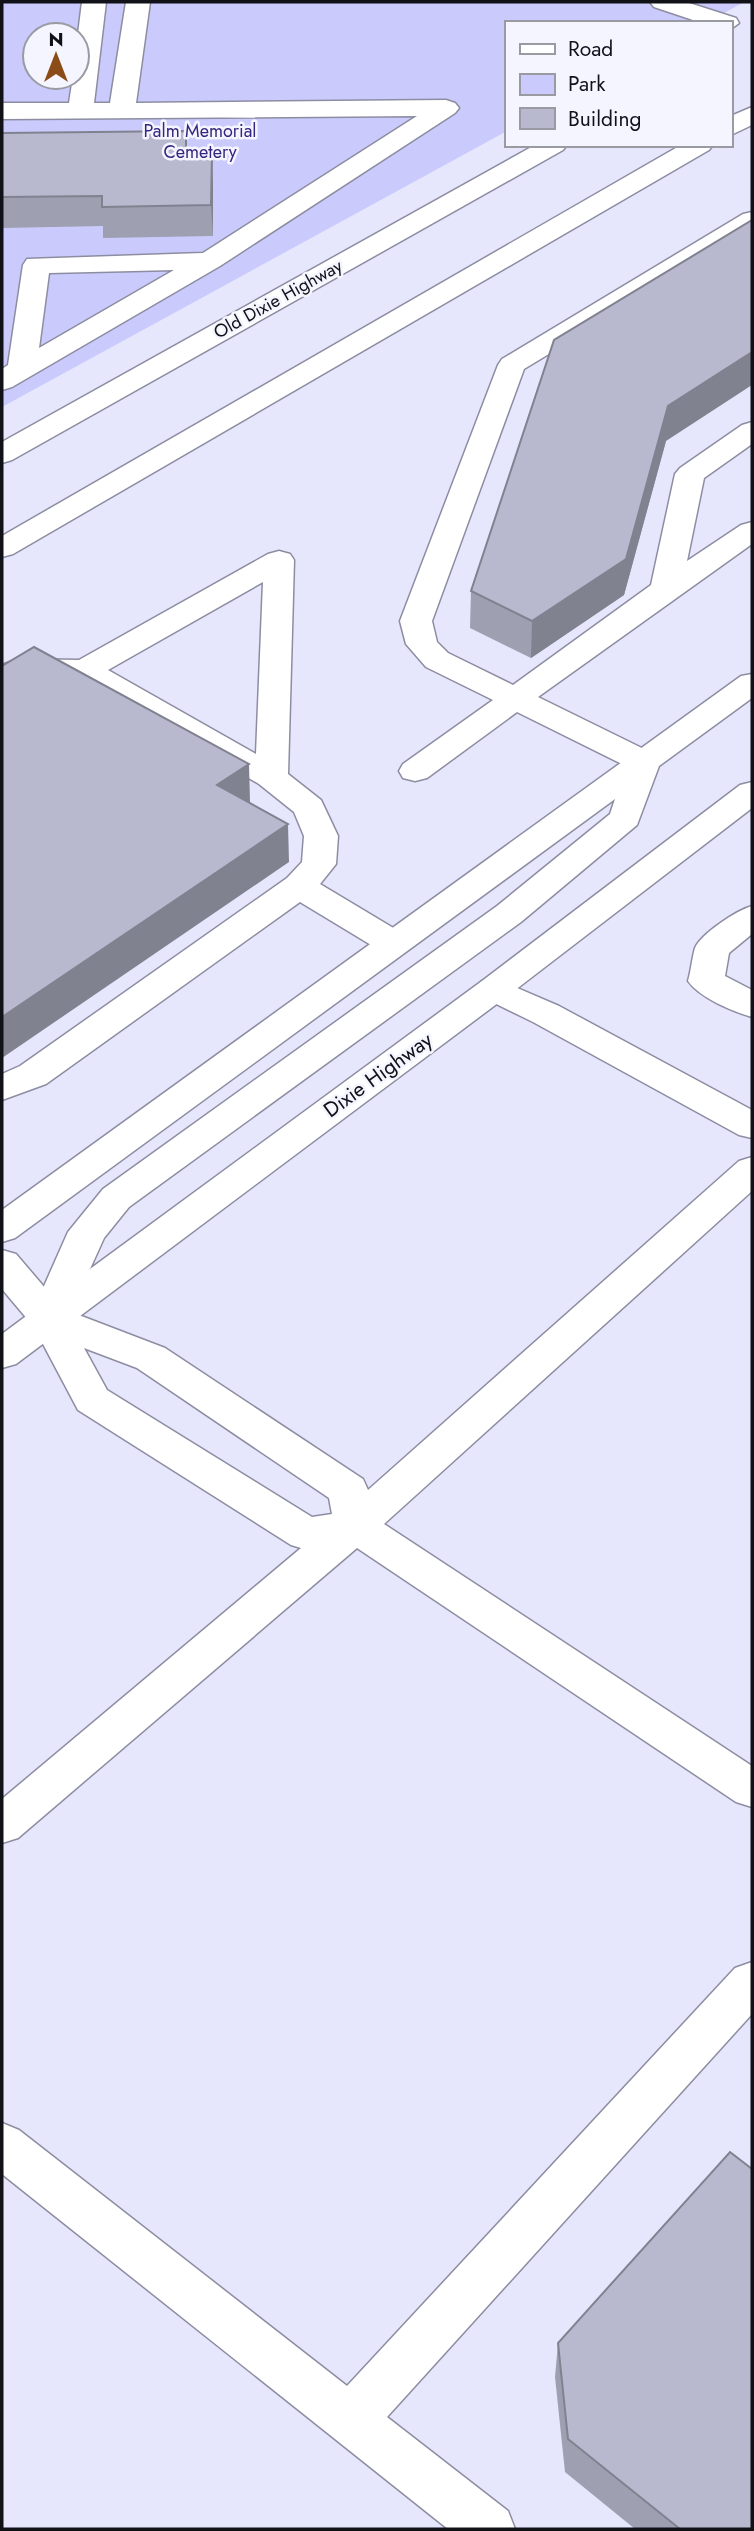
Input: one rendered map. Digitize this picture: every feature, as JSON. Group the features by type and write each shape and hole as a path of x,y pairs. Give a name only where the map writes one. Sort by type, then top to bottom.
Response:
{"main road":[{"path":"82,110 94,2"},
{"path":"122,110 138,2"},
{"path":"662,2 708,21"},
{"path":"2,111 446,108 210,260 12,375"},
{"path":"733,126 752,115"},
{"name":"Old Dixie Highway","path":"2,454 550,147"},
{"path":"2,548 697,147"},
{"path":"644,762 436,660 422,644 416,621 512,365 752,219"},
{"path":"12,375 37,265 210,260"},
{"path":"666,589 690,474 752,431"},
{"path":"415,771 517,700 666,589 752,531"},
{"path":"85,670 279,560 271,777"},
{"path":"2,679 18,669 85,670 271,777 309,807 321,836 319,864 299,886 33,1075 2,1088"},
{"path":"2,1229 752,683"},
{"path":"49,1319 87,1232 117,1198 509,914 625,818 644,762"},
{"name":"Dixie Highway","path":"2,1354 494,989 752,792"},
{"path":"299,886 393,943"},
{"path":"752,917 713,948 706,981 752,1005"},
{"path":"494,989 546,1014 752,1126"},
{"path":"2,1825 355,1526 752,1170"},
{"path":"2,1264 49,1319 92,1400 306,1534 355,1526 752,1789"},
{"path":"49,1319 151,1358 348,1490 355,1526"},
{"path":"350,2420 752,1982"},
{"path":"2,2146 489,2529"}],"green space":[{"name":"Palm Memorial Cemetery","path":"2,2 744,2 710,21 505,21 505,132 2,407"}],"building":[{"path":"186,131 186,153 212,153 211,205 102,207 102,196 2,197 2,133"},
{"path":"752,220 752,352 668,406 626,559 532,621 471,591 554,340"},
{"path":"34,647 249,764 217,785 288,824 2,1017 2,666"},
{"path":"730,2152 752,2169 752,2529 680,2529 568,2439 558,2343"}]}
